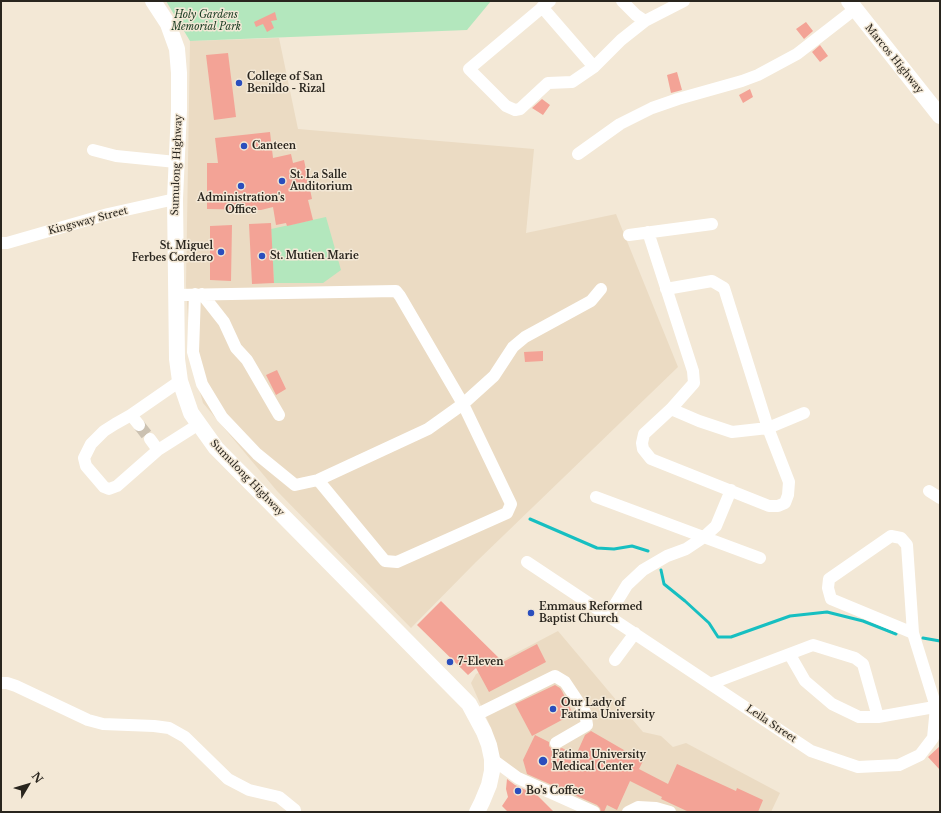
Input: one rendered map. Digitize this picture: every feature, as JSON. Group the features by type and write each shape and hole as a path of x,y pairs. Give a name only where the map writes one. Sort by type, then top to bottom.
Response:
{"main road":[{"name":"Sumulong Highway","path":"153,1 168,24 177,49 179,86 175,199 177,359 180,382 191,413 216,448 469,704 484,732 492,759 492,771 489,785 477,812"},
{"name":"Marcos Highway","path":"852,5 940,116"}],"street":[{"path":"622,1 636,15 645,21"},
{"path":"594,67 546,4 469,69 506,106 515,110 520,109 548,83 572,82 594,67 621,40 645,21 684,1"},
{"path":"578,154 620,124 652,108 742,81 758,75 797,54 852,5"},
{"path":"93,150 116,156 176,162"},
{"name":"Kingsway Street","path":"1,243 7,243 108,214 175,199"},
{"path":"629,235 712,224"},
{"path":"648,232 666,289 693,371 694,383 671,409 644,434 642,443 643,449 652,459 769,506 778,506 785,503 788,495 789,482 768,428 724,288 712,281 666,289"},
{"path":"198,294 193,352 202,384 222,417 257,454 295,485 318,480 428,429 463,404 494,376 513,347 525,337 591,301 602,289"},
{"path":"176,295 396,291 463,404 512,504 506,513 397,562 385,561 318,480"},
{"path":"198,294 224,322 236,348 247,360 278,415"},
{"path":"180,382 104,431 91,444 84,458 86,466 104,487 109,489 116,486 158,450 199,424"},
{"path":"671,409 699,421 732,432 768,428 804,413"},
{"path":"131,415 139,425"},
{"path":"150,439 158,450"},
{"path":"608,616 627,585 643,570 667,556 686,549 704,537 716,526 731,490"},
{"path":"929,491 940,498"},
{"path":"596,497 760,558"},
{"name":"Leila Street","path":"527,562 811,751 858,767 899,765 920,755 933,738 938,706 913,632 907,545 901,538 891,536 830,579 828,588 831,599 913,632"},
{"path":"615,660 634,634"},
{"path":"710,684 790,655 813,645 855,658 863,664 878,717"},
{"path":"790,655 805,681 832,704 859,717 878,717 938,706"},
{"path":"476,715 555,676 565,682 585,712 587,725 556,743"},
{"path":"1,683 16,686 88,720 103,724 169,728 185,737 228,779 248,790 279,797 295,810 295,812"},
{"path":"492,759 518,778 594,812"},
{"path":"628,812 638,807 656,808 670,812"}],"shaded area":[{"path":"279,38 298,129 534,149 526,233 616,214 678,367 476,562 411,628 277,491 203,403 190,356 186,285 190,41"},
{"name":"Our Lady of Fatima University","path":"558,631 643,732 661,736 673,747 686,743 780,793 771,812 583,812 498,771 491,728 471,683 476,674"}],"green space":[{"name":"Holy Gardens Memorial Park","path":"166,1 491,1 467,30 190,41"},
{"path":"326,217 341,270 323,283 274,283 271,229"}],"building":[{"path":"275,12 277,20 271,21 274,28 267,32 263,24 256,27 254,22"},
{"path":"806,22 813,31 804,39 796,29"},
{"path":"820,45 828,56 820,62 812,52"},
{"path":"228,53 236,117 214,120 206,55"},
{"path":"677,72 682,90 671,93 667,75"},
{"path":"750,89 753,97 743,103 739,95"},
{"path":"542,99 550,105 543,115 532,108"},
{"path":"270,132 273,158 291,154 293,163 304,160 312,199 308,200 313,220 287,226 286,223 276,225 273,207 261,210 207,209 207,163 218,163 215,138"},
{"name":"St. Mutien Marie","path":"271,223 274,283 252,284 249,224"},
{"name":"St. Miguel Ferbes Cordero","path":"232,225 231,281 210,280 210,226"},
{"path":"543,351 543,361 525,362 524,352"},
{"path":"277,370 286,389 276,395 266,375"},
{"path":"441,601 503,662 537,644 546,662 489,692 476,668 468,675 417,625"},
{"path":"555,685 562,691 573,714 532,736 515,704"},
{"path":"591,731 643,761 639,769 668,784 677,764 736,791 737,788 763,800 758,812 689,812 661,799 662,797 630,781 617,810 607,805 604,812 601,812 597,805 527,774 523,760 535,735 549,742 549,746 553,750 562,748 576,755 585,735"},
{"path":"940,746 940,770 928,757"},
{"path":"507,779 515,785 537,795 554,812 508,812 502,806 508,797 506,789"}],"waterway":[{"path":"530,519 597,548 614,549 632,546 648,551"},
{"path":"661,570 664,584 709,623 718,637 731,637 790,616 827,612 863,621 896,634"},
{"path":"923,638 940,641"}],"tunnel":[{"path":"139,425 150,439"}],"place":[{"name":"College of San Benildo - Rizal","path":"239,83"},
{"name":"Canteen","path":"244,146"},
{"name":"St. La Salle Auditorium","path":"282,181"},
{"name":"Administration's Office","path":"241,186"},
{"name":"St. Miguel Ferbes Cordero","path":"221,252"},
{"name":"St. Mutien Marie","path":"262,256"},
{"name":"Emmaus Reformed Baptist Church","path":"531,613"},
{"name":"7-Eleven","path":"450,662"},
{"name":"Our Lady of Fatima University","path":"553,709"},
{"name":"Fatima University Medical Center","path":"543,761"},
{"name":"Bo's Coffee","path":"518,791"}]}
